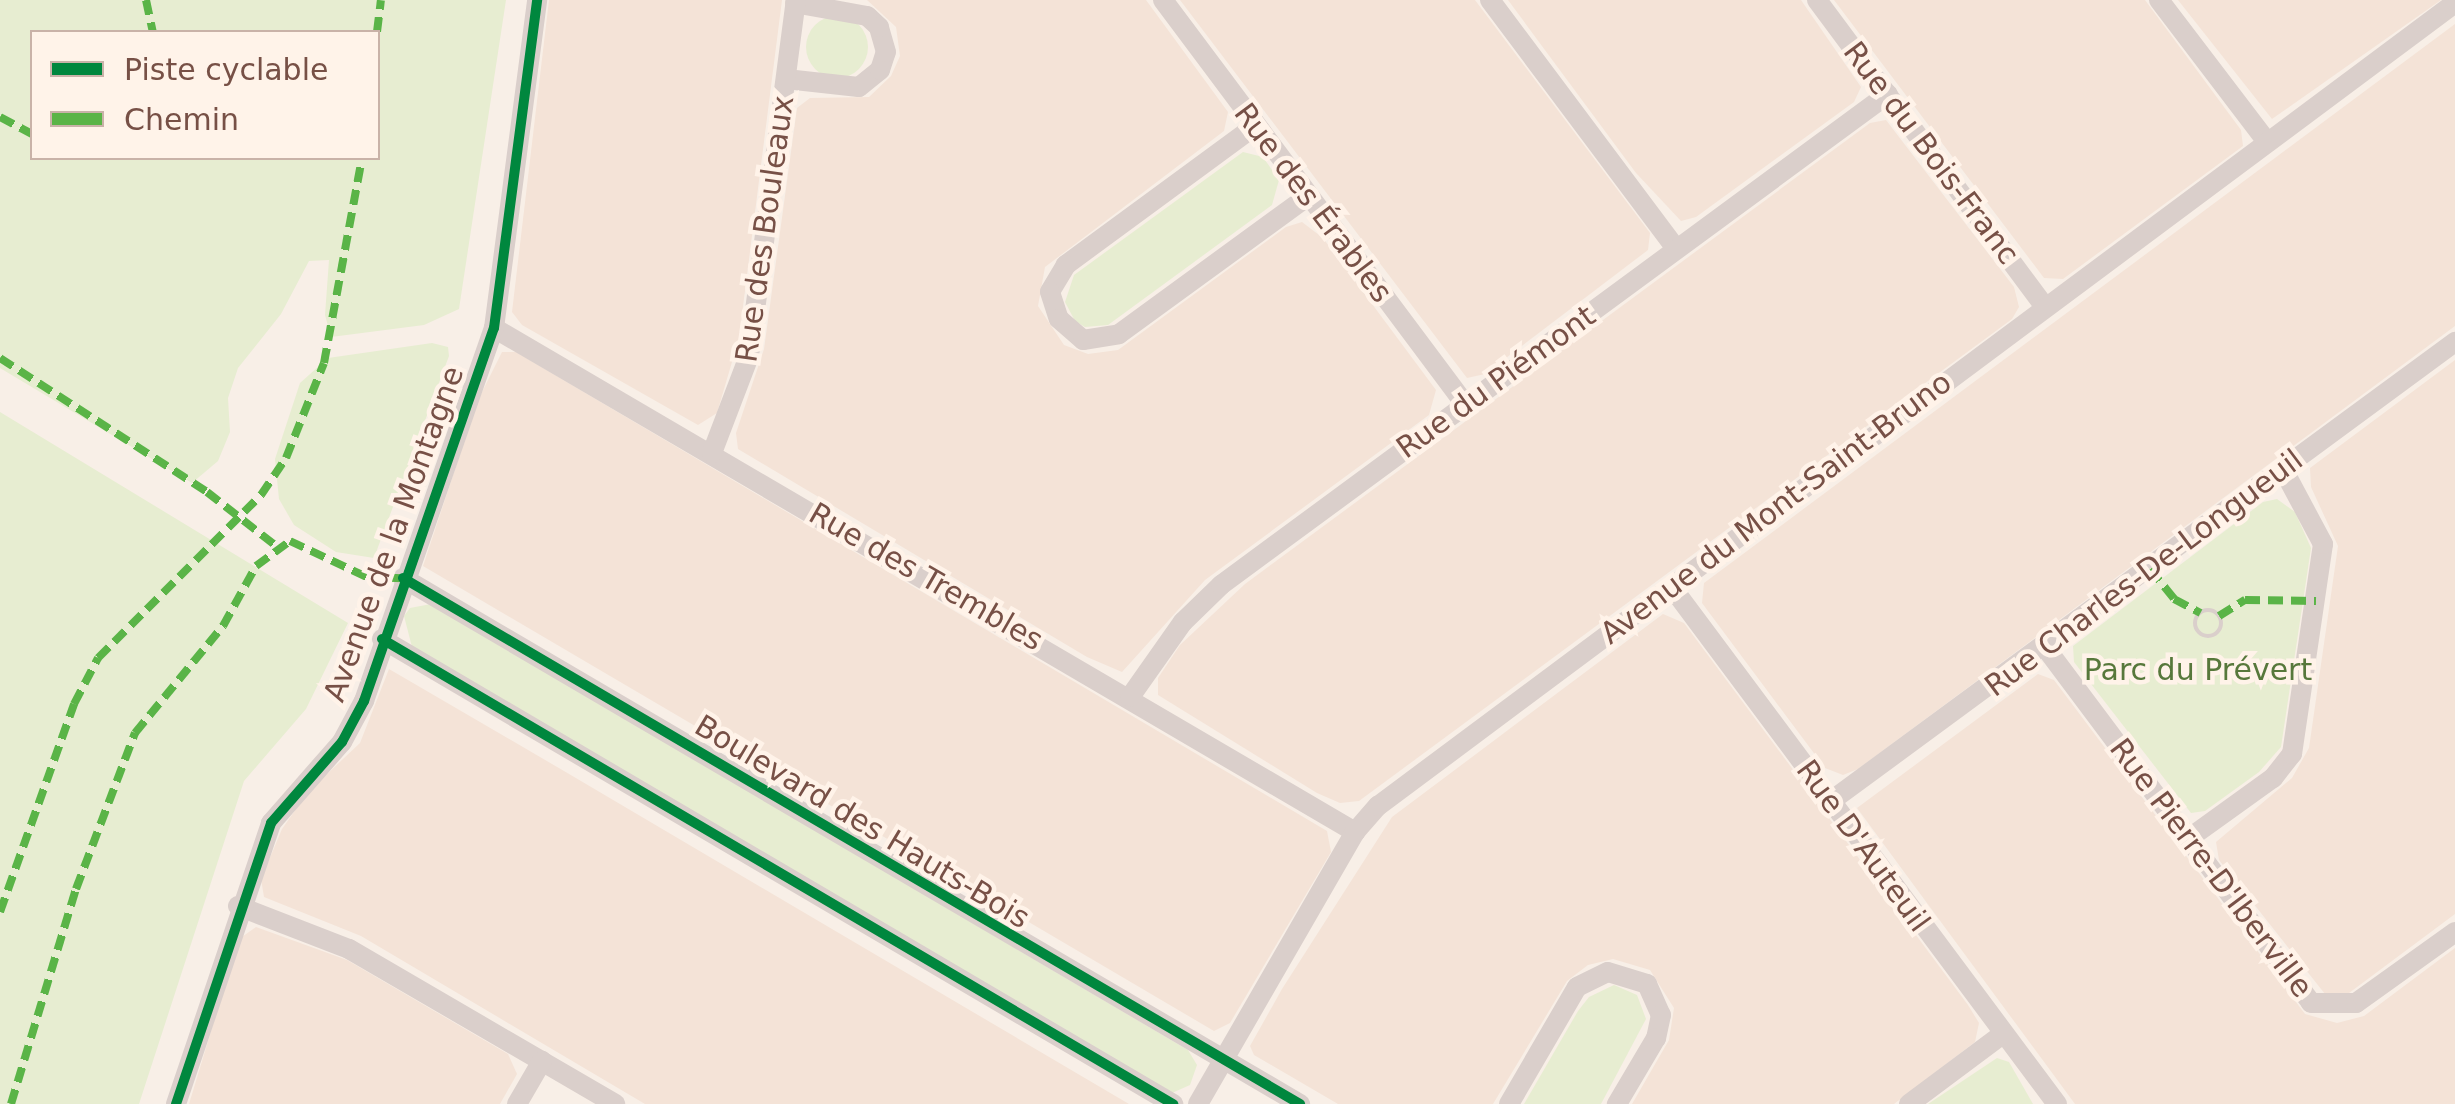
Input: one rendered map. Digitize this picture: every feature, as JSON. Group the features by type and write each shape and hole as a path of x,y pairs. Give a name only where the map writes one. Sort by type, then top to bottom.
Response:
{"street":[{"name":"Avenue de la Montagne","path":"176,1104 238,906 281,806 351,728 494,328 537,0"},
{"name":"Rue des Érables","path":"1163,0 1465,404"},
{"path":"1490,0 1676,249"},
{"name":"Rue du Bois-Franc","path":"1817,0 2045,307"},
{"path":"2159,0 2267,142"},
{"path":"786,79 856,88 872,79 885,56 872,20 850,9 796,2"},
{"name":"Rue des Bouleaux","path":"712,452 749,356 796,2"},
{"name":"Avenue du Mont-Saint-Bruno","path":"1198,1104 1355,832 1412,779 2455,3"},
{"name":"Rue du Piémont","path":"1130,697 1202,602 1888,94"},
{"path":"1255,126 1066,265 1050,292 1059,319 1084,340 1119,334 1308,198"},
{"name":"Rue des Trembles","path":"494,328 712,452 1355,832"},
{"name":"Rue Charles-De-Longueuil","path":"1831,801 2455,342"},
{"path":"2188,839 2273,778 2292,754 2323,544 2284,470"},
{"name":"Boulevard des Hauts-Bois","path":"403,578 1300,1104"},
{"name":"Rue D'Auteuil","path":"1671,586 2057,1104"},
{"path":"382,639 1173,1104"},
{"name":"Rue Pierre-D'Iberville","path":"2045,647 2297,989 2317,1006 2356,1004 2455,932"},
{"path":"238,906 349,949 615,1104"},
{"path":"1510,1104 1577,987 1608,972 1648,984 1661,1016 1656,1038 1617,1104"},
{"path":"1909,1104 2003,1034"},
{"path":"516,1104 542,1060"}],"path":[{"path":"2200,613 2219,616 2215,634 2196,629 2200,613"}],"shaded area":[{"path":"549,0 782,0 739,338 717,413 698,425 522,325 512,312"},
{"path":"867,0 1146,0 1228,112 1224,131 1045,267 1038,306 1064,345 1088,354 1118,350 1286,227 1302,222 1323,238 1436,390 1429,415 1205,580 1122,672 1087,657 738,449 736,433 764,349 797,108 810,98 869,97 891,76 900,56 896,27"},
{"path":"1180,0 1475,0 1650,233 1648,250 1485,374 1467,378"},
{"path":"1508,0 1801,0 1861,87 1854,102 1696,217 1681,221 1636,173"},
{"path":"1834,0 2145,0 2241,130 2243,146 2063,279 2044,278"},
{"path":"2178,0 2441,0 2272,119"},
{"path":"2455,24 2455,326 1858,769 1843,775 1825,768 1702,603 1704,583"},
{"path":"1886,120 2014,287 2019,307 2012,319 1359,801 1340,803 1317,793 1158,695 1158,678 1180,645 1245,584 1870,123"},
{"path":"502,352 516,352 1327,831 1331,852 1230,1023 1214,1031 423,566 478,400"},
{"path":"2455,360 2455,914 2349,993 2325,994 2219,860 2216,842 2292,778 2309,748 2338,546 2311,487 2310,468"},
{"path":"1663,614 1684,623 1968,1005 1979,1023 1975,1042 1894,1104 1632,1104 1669,1040 1674,1008 1650,970 1613,959 1588,965 1567,981 1493,1104 1338,1104 1254,1055 1250,1046 1282,989 1392,817"},
{"path":"389,669 1129,1104 645,1104 361,936 264,897 261,879 282,829 308,792 360,743"},
{"path":"2038,674 2054,680 2305,1014 2337,1023 2364,1016 2455,948 2455,1104 2075,1104 1857,808"},
{"path":"256,927 347,960 508,1054 517,1074 500,1104 189,1104 239,939"}],"green space":[{"path":"0,0 506,0 459,309 424,325 331,337 325,315 329,260 309,261 281,314 238,368 228,398 230,432 218,461 192,483 0,368"},
{"path":"837,16 859,25 868,47 859,69 837,78 815,69 806,47 815,25"},
{"path":"1243,152 1263,157 1279,180 1272,205 1108,325 1085,327 1075,321 1065,302 1074,275"},
{"path":"432,343 448,347 449,356 374,558 336,552 294,525 279,499 275,459 300,383 328,358"},
{"path":"0,412 348,623 306,709 244,781 139,1104 0,1104"},
{"name":"Parc du Prévert","path":"2277,499 2295,512 2311,548 2281,747 2259,772 2205,811 2191,813 2074,662 2073,646 2263,502"},
{"path":"431,604 1188,1050 1197,1065 1190,1085 1172,1093 412,647 404,616 410,608"},
{"path":"1614,985 1637,995 1646,1019 1601,1104 1524,1104 1578,1011 1589,997"},
{"path":"1997,1058 2009,1062 2033,1104 1928,1104"}],"marked path":[{"path":"146,0 153,30"},
{"path":"377,30 381,0"},
{"path":"0,117 30,133"},
{"path":"0,912 74,704 98,658 261,495 286,458 324,363 362,160"},
{"path":"0,358 207,492 276,546"},
{"path":"11,1104 76,889 135,733 223,626 256,566 290,541 367,577 403,578"},
{"path":"2150,569 2174,599 2200,613"},
{"path":"2219,616 2245,600 2316,601"}],"cycle path":[{"path":"176,1104 271,823 342,742 364,701 494,328 537,0"},
{"path":"403,578 1300,1104"},
{"path":"382,639 1173,1104"}]}
